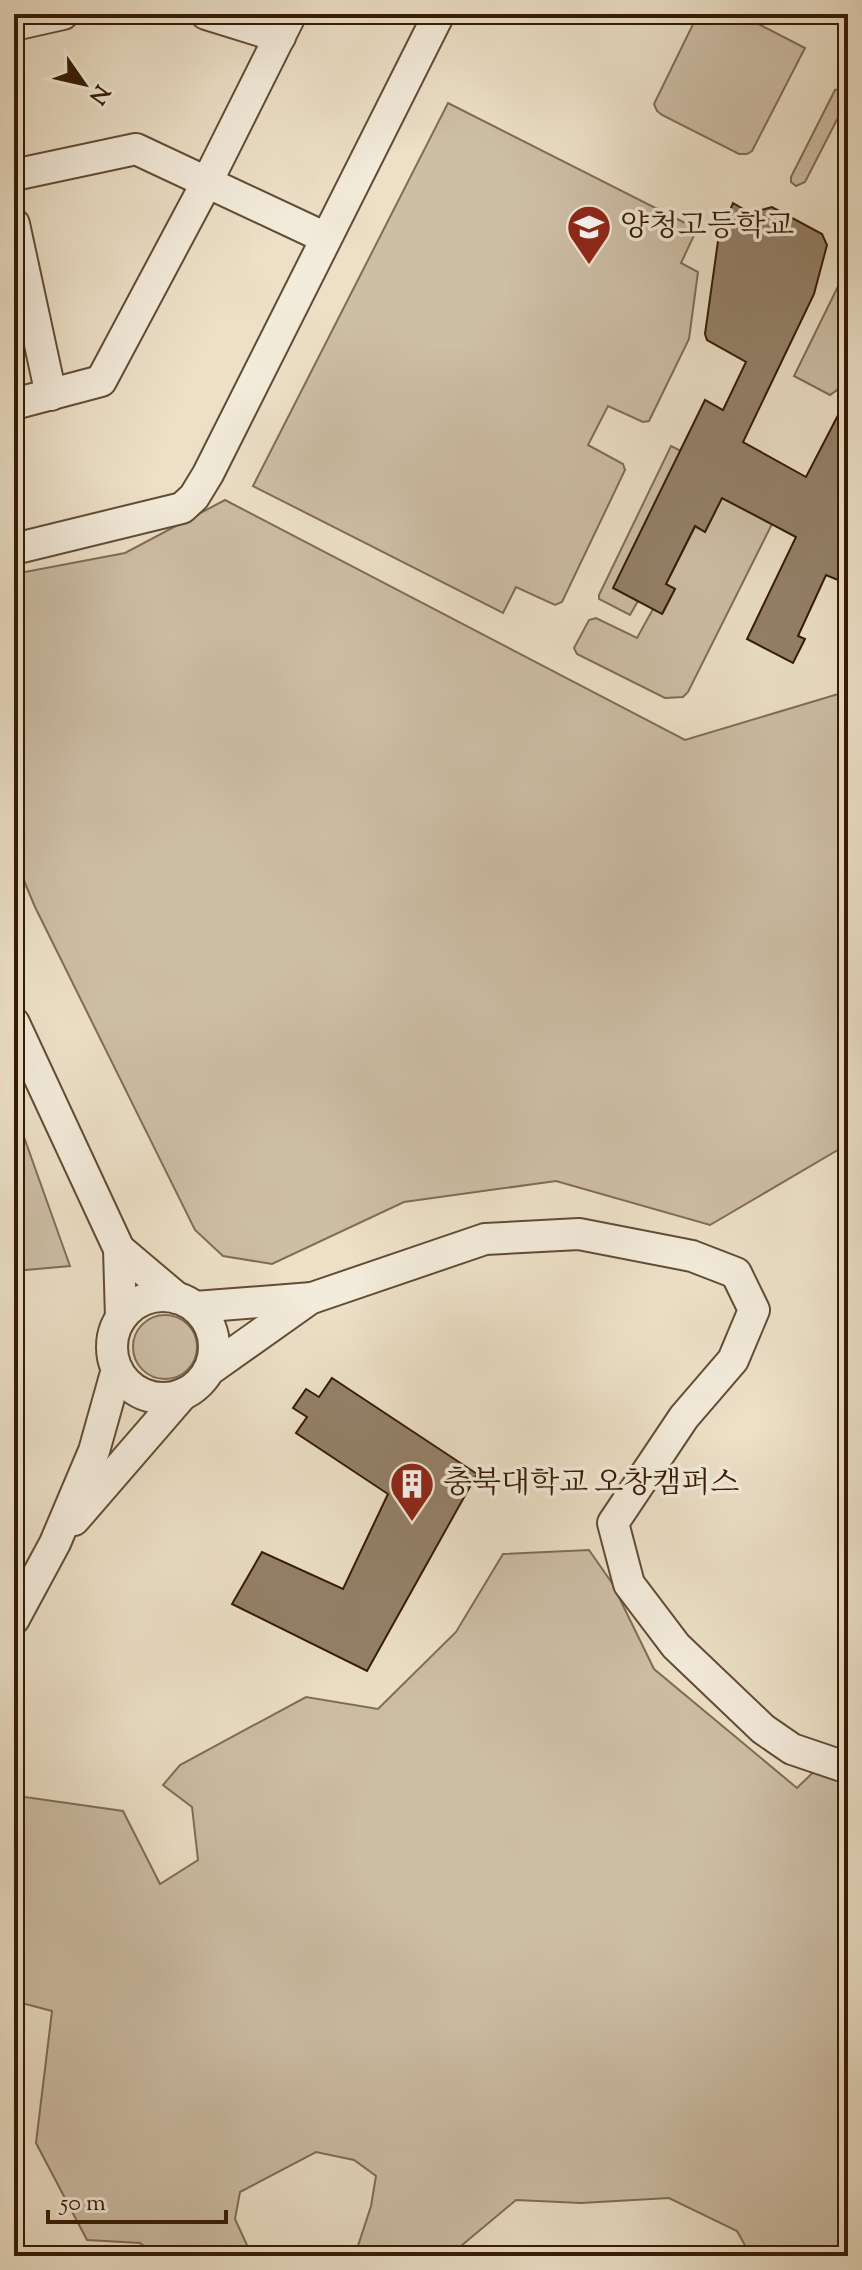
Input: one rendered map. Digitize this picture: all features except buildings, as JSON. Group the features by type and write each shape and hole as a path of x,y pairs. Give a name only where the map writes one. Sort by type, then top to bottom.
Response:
{"street":[{"path":"14,25 63,14"},
{"path":"14,404 101,381 207,182 285,25 206,14"},
{"path":"14,549 182,508 194,497 439,14"},
{"path":"14,175 136,149 326,238"},
{"path":"14,224 51,395"},
{"path":"14,1023 119,1249 121,1318"},
{"path":"208,1371 312,1298 485,1239 579,1234 692,1256 736,1273 754,1310 733,1360 684,1417 613,1523 629,1584 676,1646 763,1729 792,1749 848,1768"},
{"path":"119,1249 186,1303 207,1321 213,1337 214,1354 208,1371 198,1385 166,1399 150,1397 135,1391 123,1379 112,1350 114,1333 121,1318 132,1307 146,1299 163,1296 186,1303 312,1298"},
{"path":"14,1619 55,1543 94,1451 117,1369"},
{"path":"55,1543 183,1394"}],"shaded area":[{"path":"698,14 739,14 805,48 752,151 747,154 739,154 662,115 654,104"},
{"path":"835,90 848,92 848,105 845,104 805,182 796,186 791,182 791,177"},
{"path":"448,103 697,229 681,263 698,272 689,339 649,421 643,422 608,406 588,445 623,464 625,470 562,602 555,605 516,587 503,613 253,486"},
{"path":"848,266 848,368 837,390 830,395 794,376"},
{"path":"671,446 681,451 638,601 630,615 599,599 599,595"},
{"path":"722,498 772,524 688,692 683,697 665,698 577,654 574,648 589,620 596,618 637,638 653,609 663,613 675,589 666,584 695,527 705,531"},
{"path":"225,500 685,740 848,691 848,1144 710,1225 556,1181 404,1202 272,1264 223,1256 195,1230 35,907 14,857 14,574 125,553"},
{"path":"14,1109 70,1266 14,1271"},
{"path":"159,1315 171,1315 188,1324 195,1335 195,1359 188,1370 171,1379 159,1379 147,1374 138,1365 133,1353 133,1341 138,1329 147,1320"},
{"path":"589,1550 612,1583 654,1669 797,1788 848,1741 848,2256 751,2256 737,2231 669,2198 581,2203 516,2200 449,2256 361,2256 357,2249 371,2206 376,2176 354,2160 316,2152 240,2192 235,2219 252,2256 156,2256 140,2243 87,2240 36,2143 52,2011 14,2001 14,1806 25,1797 123,1811 160,1884 198,1860 192,1807 163,1785 180,1765 306,1697 378,1709 456,1632 503,1554"}],"place":[{"name":"양청고등학교","path":"589,266"},
{"name":"충북대학교 오창캠퍼스","path":"412,1523"}]}
